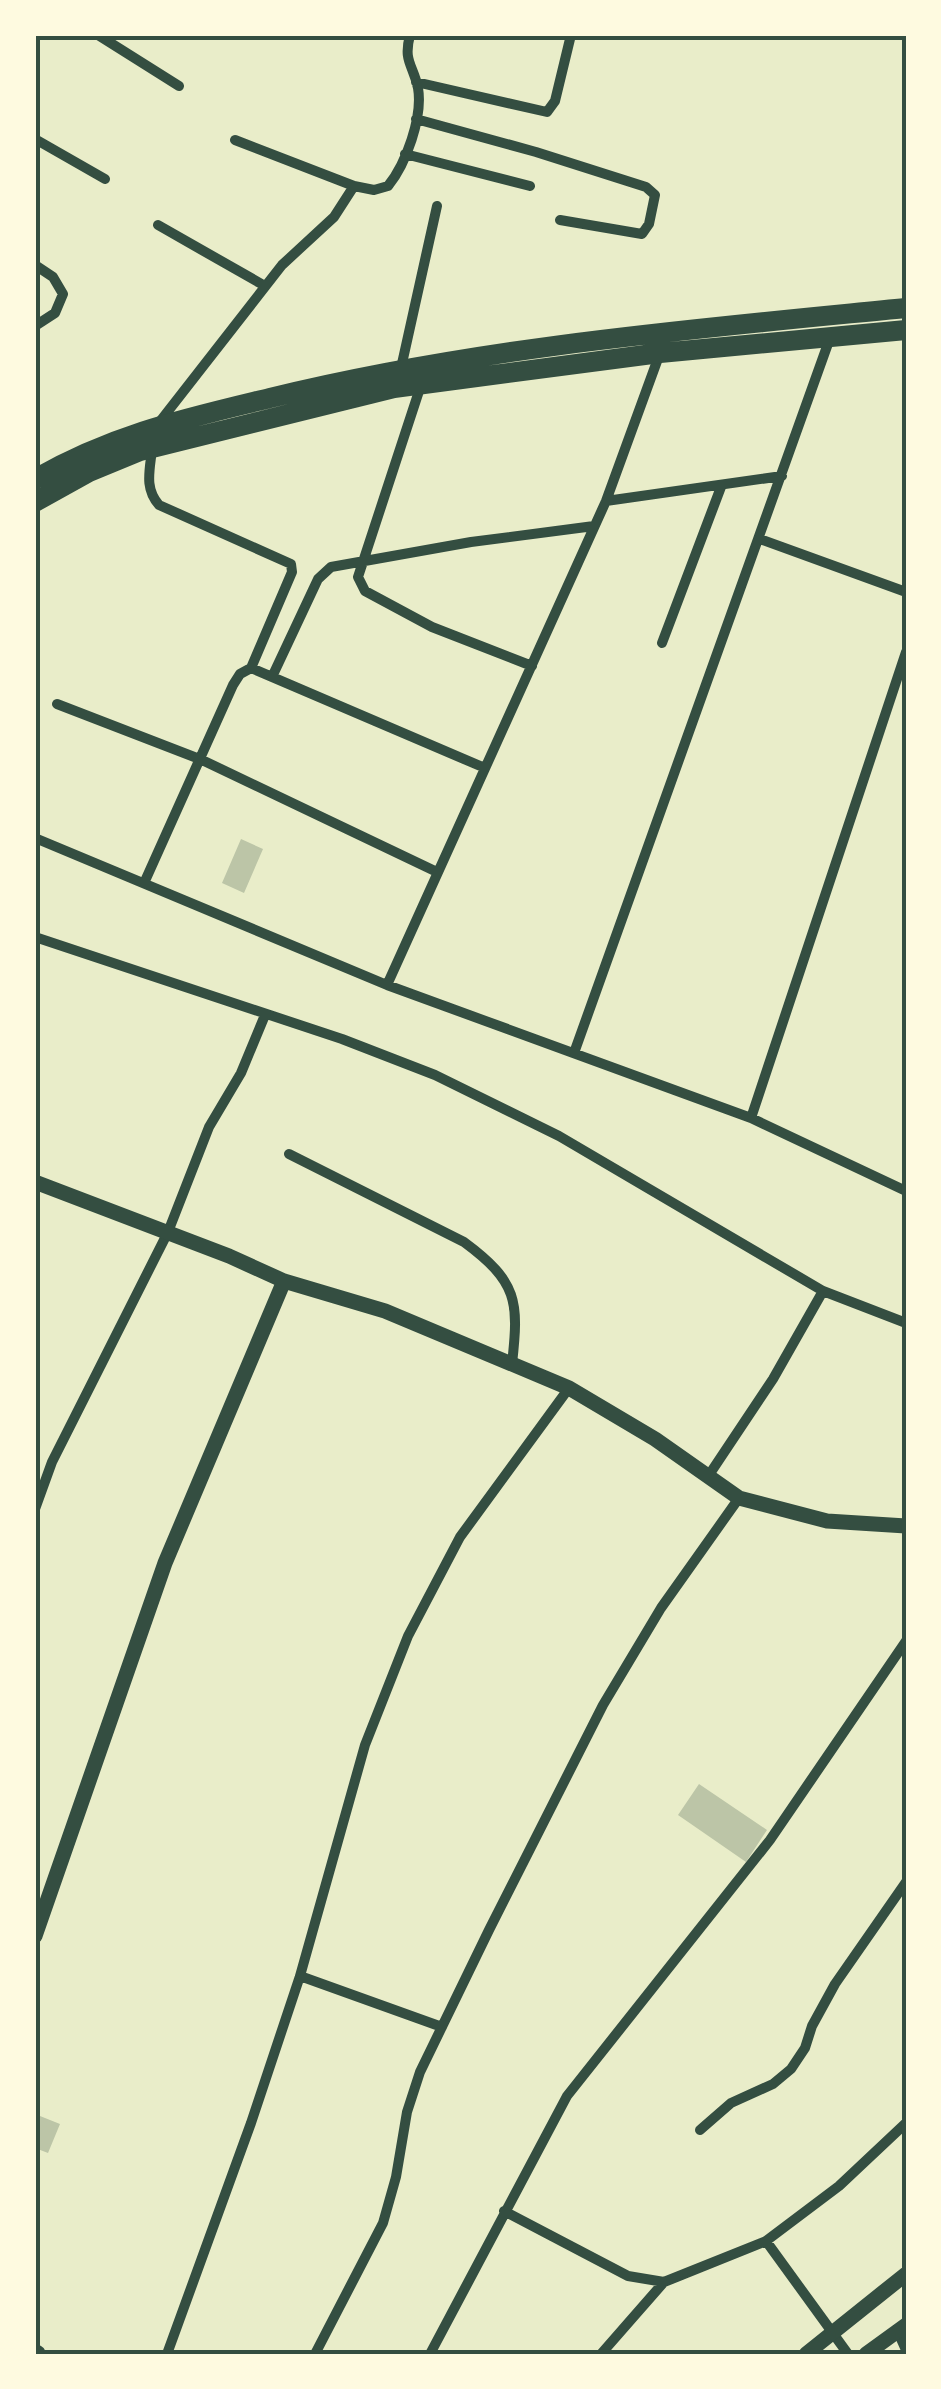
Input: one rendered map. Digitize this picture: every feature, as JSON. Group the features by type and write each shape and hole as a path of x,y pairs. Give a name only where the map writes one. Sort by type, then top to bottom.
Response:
{"main road":[{"path":"35,502 89,472 152,448 394,388 662,343 906,308"},
{"path":"35,478 83,452 157,425 401,368 662,343 906,330"}],"street":[{"path":"98,35 180,86"},
{"path":"236,140 354,186 374,190 388,186 405,154 416,120 419,94 405,56 410,35"},
{"path":"416,82 547,112 555,101 570,39"},
{"path":"416,120 536,152 646,187 655,195 649,224 642,234 560,220"},
{"path":"35,139 105,179"},
{"path":"405,154 530,186"},
{"path":"157,425 264,286 334,217 354,186"},
{"path":"401,368 437,206"},
{"path":"158,225 264,286"},
{"path":"35,265 53,278 63,294 56,313 35,326"},
{"path":"574,1053 830,336"},
{"path":"387,985 606,501 662,343"},
{"path":"422,384 358,577 365,591 432,627 532,666"},
{"path":"146,882 233,685 240,674 251,668 292,572 291,564 159,505 150,495 148,485 152,448"},
{"path":"606,501 782,476"},
{"path":"662,643 721,487"},
{"path":"272,677 324,571 331,566 594,526"},
{"path":"760,539 906,592"},
{"path":"752,1118 906,652"},
{"path":"251,668 485,768"},
{"path":"57,704 202,760 437,872"},
{"path":"35,852 38,839 387,985 752,1118 906,1191"},
{"path":"35,937 342,1039 435,1075 523,1118 823,1291 906,1323"},
{"path":"35,1509 52,1462 168,1232 209,1127 240,1073 265,1015"},
{"path":"289,1154 464,1242 490,1261 512,1290 517,1317 512,1364"},
{"path":"37,1188 168,1232 284,1282 386,1311 569,1388 740,1498 827,1522 906,1526"},
{"path":"35,1936 165,1562 284,1282"},
{"path":"709,1475 773,1380 823,1291"},
{"path":"167,2354 251,2122 300,1976 365,1746 408,1636 460,1537 569,1388"},
{"path":"316,2354 383,2222 396,2177 407,2112 420,2072 442,2027 603,1705 662,1608 740,1498"},
{"path":"430,2354 567,2096 770,1840 906,1642"},
{"path":"700,2130 731,2103 773,2084 791,2069 835,1984 906,1882"},
{"path":"300,1976 442,2027"},
{"path":"504,2211 628,2276 664,2282 766,2241 839,2186 906,2123"},
{"path":"766,2241 848,2354"},
{"path":"806,2354 906,2274"},
{"path":"602,2354 664,2282"},
{"path":"866,2354 902,2328 906,2350"}],"building":[{"path":"241,839 263,849 244,893 222,883"},
{"path":"699,1784 767,1830 746,1862 678,1815"},
{"path":"35,2114 60,2124 48,2153 35,2148"}]}
